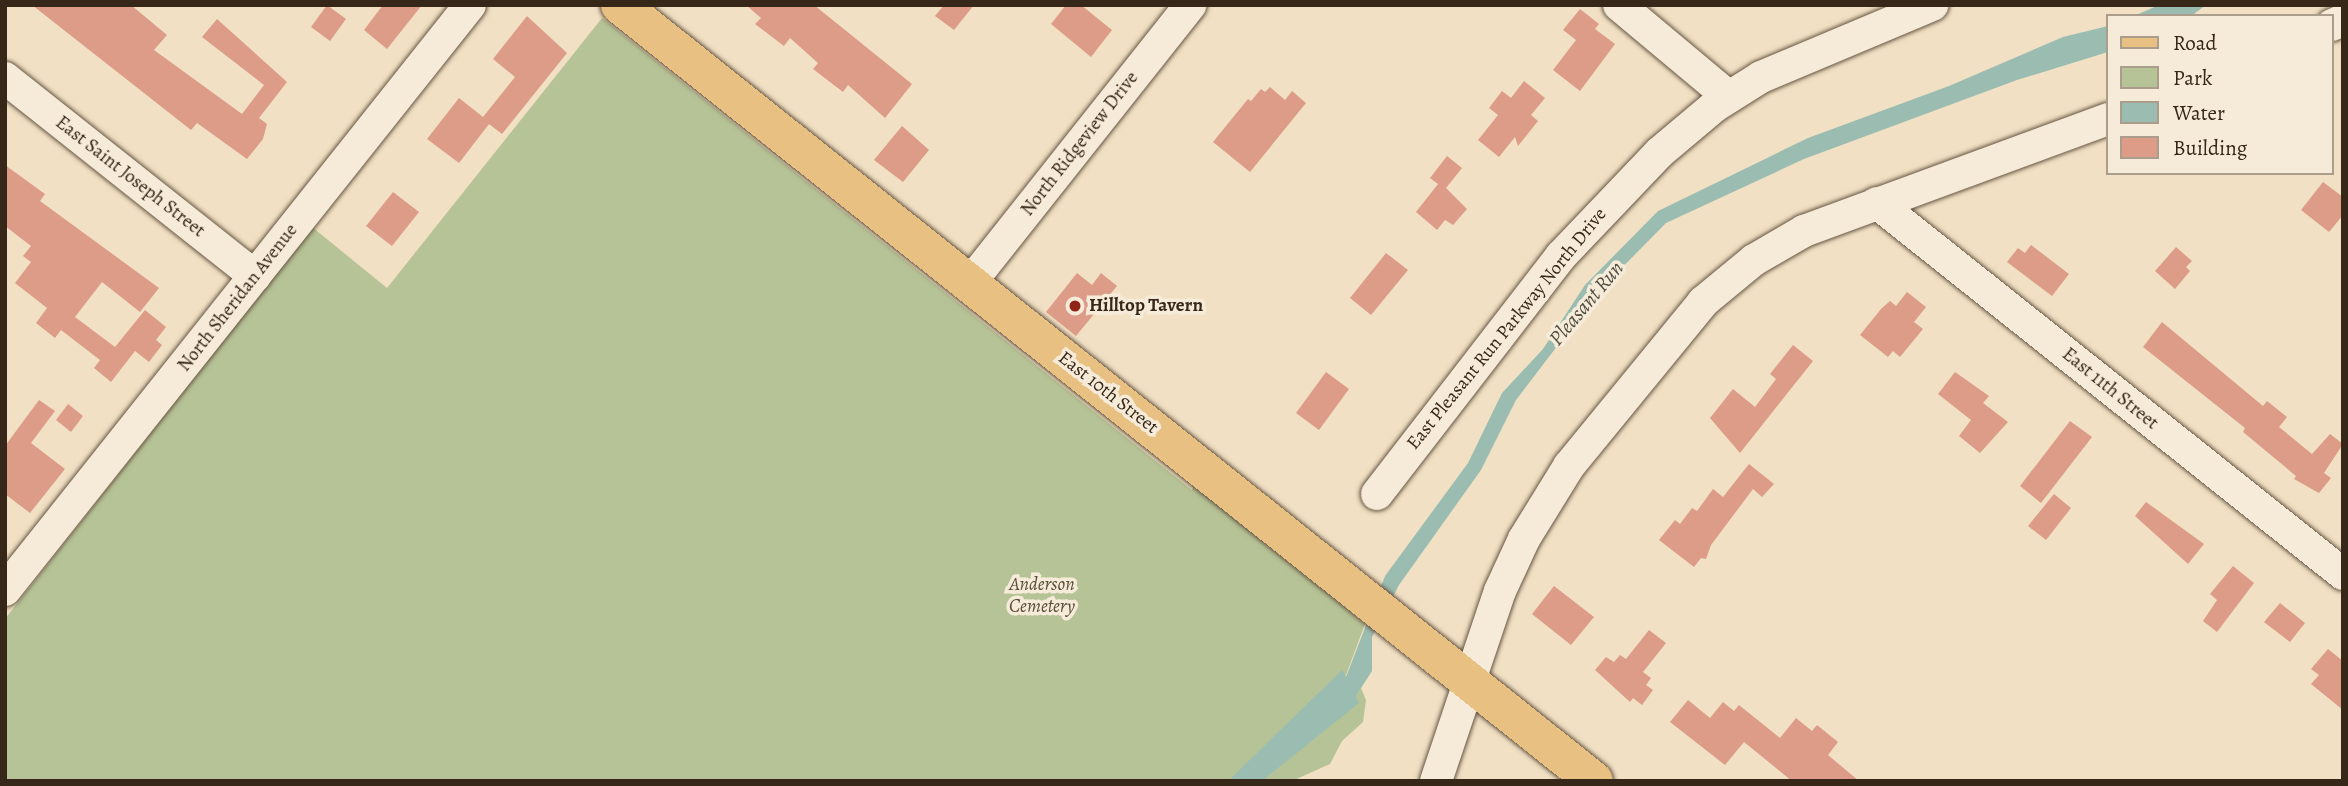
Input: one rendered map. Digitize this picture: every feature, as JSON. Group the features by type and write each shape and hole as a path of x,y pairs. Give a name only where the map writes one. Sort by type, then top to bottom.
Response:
{"main road":[{"name":"East 10th Street","path":"620,5 1334,571 1594,781"}],"street":[{"name":"North Sheridan Avenue","path":"5,590 470,5"},
{"name":"North Ridgeview Drive","path":"970,283 1189,5"},
{"path":"1619,5 1729,97"},
{"name":"East Pleasant Run Parkway North Drive","path":"1377,494 1592,220 1659,153 1729,97 1819,50 1932,5"},
{"name":"East Saint Joseph Street","path":"5,78 255,276"},
{"path":"1436,781 1500,591 1538,514 1569,466 1683,323 1724,283 1762,255 1804,231 2106,120"},
{"name":"East 11th Street","path":"1877,203 2343,574"}],"green space":[{"name":"Anderson Cemetery","path":"602,18 1192,490 1195,480 1365,624 1343,683 1228,781 5,781 5,619 312,227 387,288"},
{"path":"1361,688 1366,700 1363,722 1342,741 1330,764 1292,781 1252,781 1353,700"}],"water":[{"path":"2159,5 2206,5 2194,14 2139,14"},
{"name":"Pleasant Run","path":"2106,26 2106,53 2017,80 1804,159 1666,223 1600,290 1516,400 1481,470 1399,585 1372,637 1372,671 1356,696 1359,703 1262,781 1228,781 1342,670 1346,677 1385,576 1468,463 1502,393 1543,349 1585,285 1658,211 1808,138 1949,86 2063,37"}],"building":[{"path":"32,5 131,5 167,35 154,50 242,114 264,85 202,37 217,19 287,82 259,118 267,124 263,139 247,159 197,123 191,130"},
{"path":"327,5 346,19 330,41 311,27"},
{"path":"383,5 422,5 387,49 364,30"},
{"path":"746,5 814,5 912,84 885,118 848,85 843,92 813,69 818,63 790,38 784,46 755,24 761,18"},
{"path":"944,5 974,5 954,30 935,16"},
{"path":"1066,5 1081,5 1112,30 1091,57 1051,24"},
{"path":"1580,9 1599,24 1595,29 1615,44 1580,91 1553,70 1576,40 1563,30"},
{"path":"527,16 567,53 502,134 489,124 459,163 427,139 459,98 483,117 515,77 493,59"},
{"path":"1524,81 1545,98 1531,115 1538,121 1518,146 1515,137 1499,157 1478,140 1498,115 1489,108 1502,91 1511,98"},
{"path":"1270,87 1285,100 1292,91 1306,103 1250,172 1213,142 1248,99 1251,101 1261,89 1265,92"},
{"path":"902,126 929,150 903,182 874,160"},
{"path":"1447,156 1462,168 1446,188 1467,209 1453,225 1445,220 1437,230 1416,212 1438,184 1430,178"},
{"path":"5,165 45,194 40,201 159,288 140,312 102,282 75,317 115,347 145,310 166,327 156,340 162,345 149,362 135,351 111,382 94,368 100,360 61,330 55,338 36,323 47,308 15,283 31,262 23,256 31,246 5,226"},
{"path":"2323,182 2343,197 2343,215 2329,232 2301,210"},
{"path":"393,192 419,212 392,246 366,226"},
{"path":"2031,245 2069,274 2052,296 2007,262 2018,248 2025,253"},
{"path":"2176,247 2192,261 2186,267 2190,271 2175,289 2155,271"},
{"path":"1386,253 1408,270 1371,315 1350,298"},
{"name":"Hilltop Tavern","path":"1077,273 1092,285 1101,273 1117,286 1076,336 1046,312"},
{"path":"1907,292 1926,307 1914,322 1923,329 1900,357 1893,351 1888,357 1860,335 1881,309 1890,301 1896,306"},
{"path":"2162,322 2263,406 2267,401 2287,417 2279,427 2312,454 2330,434 2343,444 2324,473 2331,478 2319,493 2294,479 2296,476 2243,432 2245,428 2143,347"},
{"path":"1793,345 1813,361 1740,453 1710,418 1733,389 1755,407 1776,379 1770,374"},
{"path":"1326,372 1349,389 1319,430 1296,413"},
{"path":"1955,372 1989,396 1983,403 2008,422 1980,453 1959,436 1971,420 1938,394"},
{"path":"39,400 55,411 31,443 65,469 30,513 5,494 5,446"},
{"path":"68,404 83,416 71,432 56,420"},
{"path":"2070,421 2092,437 2041,503 2020,486"},
{"path":"1749,464 1774,484 1762,497 1753,489 1711,545 1706,559 1701,558 1694,567 1659,540 1675,520 1680,524 1692,508 1697,511 1713,489 1723,497"},
{"path":"2054,494 2071,508 2046,540 2028,526"},
{"path":"2146,502 2204,544 2188,564 2135,516"},
{"path":"2233,566 2254,583 2217,632 2203,621 2217,600 2210,594"},
{"path":"1554,586 1594,617 1571,645 1532,614"},
{"path":"2280,603 2305,623 2290,642 2264,622"},
{"path":"1649,630 1666,643 1643,672 1651,678 1646,685 1653,690 1642,705 1633,698 1630,702 1595,670 1606,657 1614,662 1620,655 1626,659"},
{"path":"2328,649 2343,661 2343,710 2311,684 2319,675 2311,669"},
{"path":"1688,700 1710,718 1723,702 1734,711 1739,705 1780,738 1796,718 1812,731 1817,725 1838,742 1828,755 1859,781 1792,781 1744,742 1725,765 1670,722"}],"place":[{"name":"Hilltop Tavern","path":"1075,306"}]}
